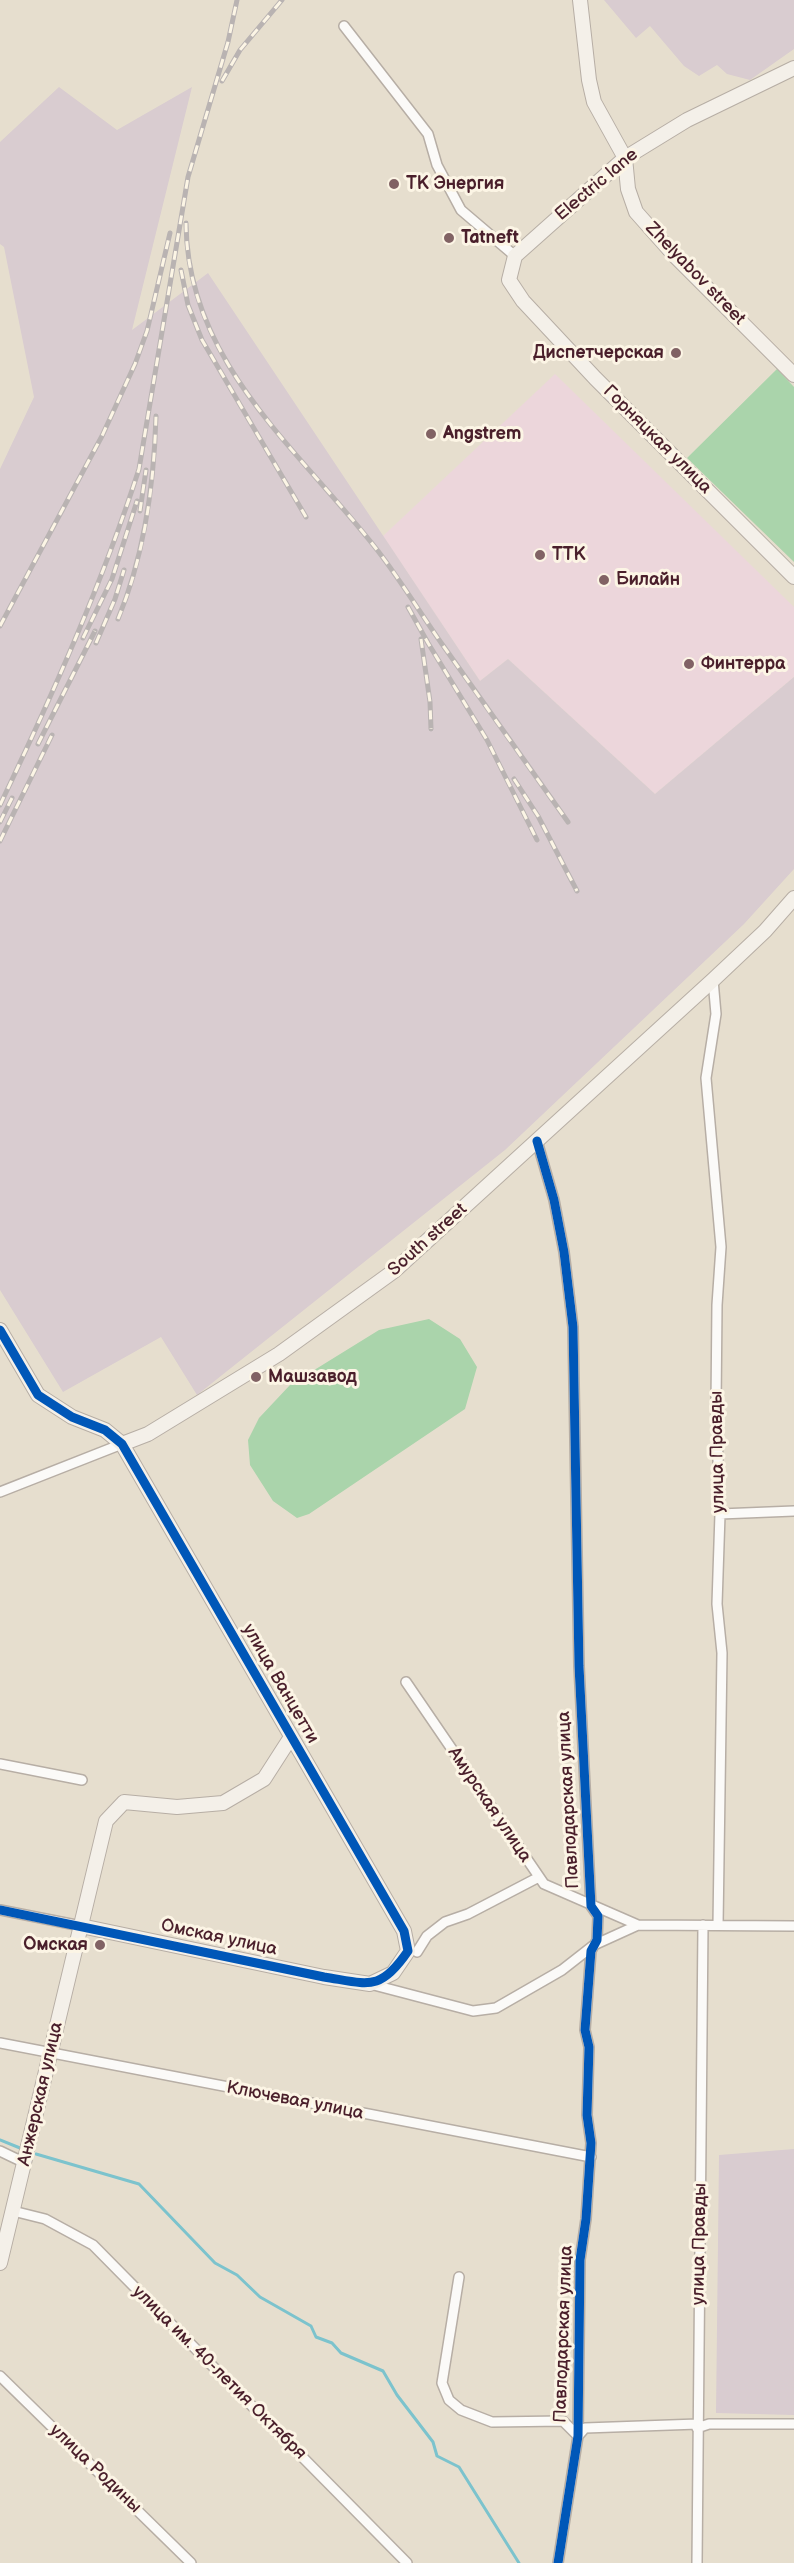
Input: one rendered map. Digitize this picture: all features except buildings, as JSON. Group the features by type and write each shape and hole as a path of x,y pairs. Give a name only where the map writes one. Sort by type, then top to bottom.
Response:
{"street":[{"path":"580,0 589,80 594,102 625,158"},
{"path":"344,26 428,134 436,165 461,210 515,256"},
{"name":"Electric lane","path":"515,256 625,158 687,120 794,68"},
{"name":"Zhelyabov street","path":"625,158 628,189 636,212 675,256 794,375"},
{"name":"Горняцкая улица","path":"515,256 509,280 523,301 651,435 794,577"},
{"name":"South street","path":"0,1492 148,1434 279,1354 394,1272 713,980 765,931 794,898"},
{"name":"улица Правды","path":"713,980 716,1014 706,1078 722,1247 717,1305 716,1405 720,1514 717,1604 722,1653 718,1925"},
{"name":"Павлодарская улица","path":"537,1141 560,1231 573,1327 579,1666 591,1906 598,1916 597,1940 591,1951 585,2030 589,2047 587,2115 591,2157 580,2260 578,2436 558,2563"},
{"path":"0,1330 38,1395 72,1417 105,1430 122,1444"},
{"name":"улица Ванцетти","path":"122,1444 404,1931 408,1951 393,1973 370,1984"},
{"path":"720,1514 794,1511"},
{"name":"Амурская улица","path":"406,1682 544,1884 591,1906 638,1924"},
{"name":"Анжерская улица","path":"0,2263 106,1821 124,1802 177,1807 223,1803 264,1779 291,1737"},
{"path":"0,1764 82,1780"},
{"path":"417,1952 427,1936 445,1922 468,1914 538,1877"},
{"name":"Омская улица","path":"0,1910 324,1977 370,1984 473,2011 496,2008 562,1970 594,1945 638,1924"},
{"path":"638,1924 794,1926"},
{"name":"улица Правды","path":"697,2563 703,1925"},
{"name":"Ключевая улица","path":"0,2043 591,2157"},
{"path":"0,2151 25,2163"},
{"name":"улица им. 40-летия Октября","path":"13,2211 45,2219 93,2245 407,2563"},
{"path":"459,2277 442,2383 449,2400 461,2410 492,2422 563,2421 578,2436 585,2428 794,2424"},
{"name":"улица Родины","path":"0,2376 190,2563"}],"shaded area":[{"path":"604,0 794,0 794,49 750,80 727,74 717,65 699,76 684,66 650,26 636,38"},
{"path":"59,87 117,130 192,87 132,330 208,273 480,681 508,659 655,794 794,677 794,869 744,924 505,1150 197,1395 161,1337 63,1392 0,1290 0,469 34,397 4,247 0,244 0,142"},
{"path":"555,374 794,607 794,677 655,794 508,659 480,681 383,536"},
{"path":"794,2149 794,2415 716,2413 719,2155"}],"green space":[{"path":"777,369 794,387 794,562 687,458"},
{"path":"429,1319 460,1339 477,1367 465,1409 309,1514 297,1518 273,1501 250,1465 248,1440 259,1418 290,1385 379,1330"}],"waterway":[{"path":"0,2140 20,2148"},
{"path":"36,2154 139,2184 215,2263 237,2275 260,2297 311,2326 316,2337 332,2343 341,2353 383,2371 397,2395 433,2442 437,2456 459,2467 519,2563"}],"railway":[{"path":"0,805 75,639 109,555 139,469 188,177 228,42 237,0"},
{"path":"222,81 240,50 282,0"},
{"path":"186,223 191,273 205,319 226,361 253,401 283,439 378,551 568,822"},
{"path":"0,626 102,436 135,364 147,331 170,233"},
{"path":"181,270 188,305 202,340 306,517"},
{"path":"118,619 135,570 146,519 153,468 156,416"},
{"path":"140,511 146,470"},
{"path":"83,638 112,579 137,501"},
{"path":"96,643 115,599 124,570"},
{"path":"408,607 487,740 537,840"},
{"path":"38,744 95,631"},
{"path":"421,639 430,702 431,729"},
{"path":"0,841 52,735"},
{"path":"514,779 538,816 577,891"},
{"path":"0,822 12,798"}],"cycle path":[{"path":"537,1141 554,1200 564,1252 573,1327 579,1666 591,1906 598,1916 597,1940 591,1951 585,2030 589,2047 587,2115 591,2143 586,2219 580,2260 578,2436 558,2563"},
{"path":"0,1330 38,1395 72,1417 105,1430 122,1444 404,1931 408,1951 398,1964 381,1979 363,1983 352,1982 0,1910"}],"place":[{"name":"ТК Энергия","path":"394,184"},
{"name":"Tatneft","path":"449,238"},
{"name":"Диспетчерская","path":"676,353"},
{"name":"Angstrem","path":"431,434"},
{"name":"ТТК","path":"540,555"},
{"name":"Билайн","path":"604,580"},
{"name":"Финтерра","path":"689,664"},
{"name":"Машзавод","path":"256,1377"},
{"name":"Омская","path":"100,1945"}]}
